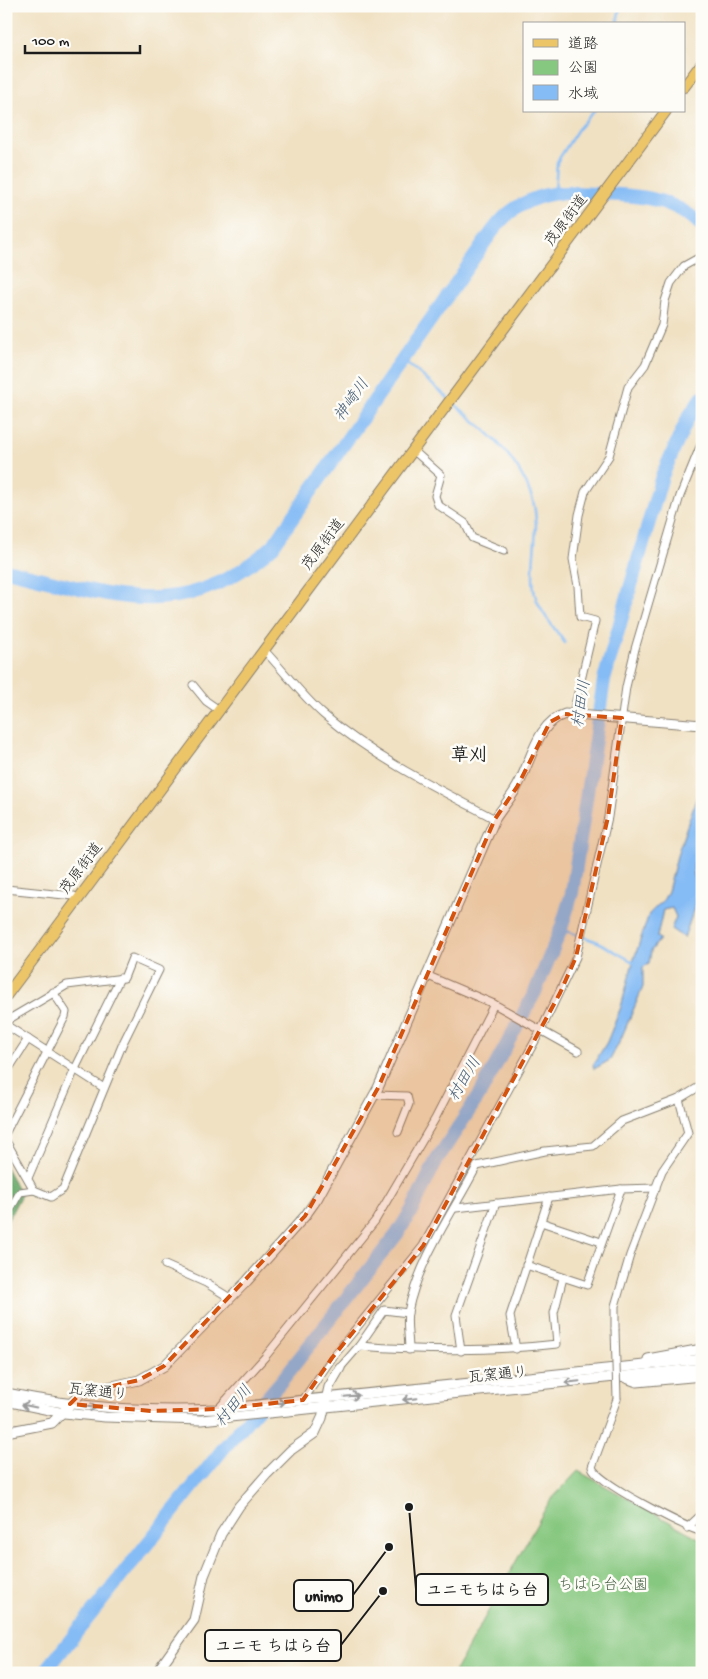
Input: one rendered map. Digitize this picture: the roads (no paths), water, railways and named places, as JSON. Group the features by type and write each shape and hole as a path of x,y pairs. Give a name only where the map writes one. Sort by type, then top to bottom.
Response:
{"main road":[{"path":"686,84 702,63"},
{"name":"茂原街道","path":"6,996 665,112"}],"street":[{"path":"573,714 594,621 580,617 578,586 573,559 583,496 609,456 624,408 627,390 645,364 662,325 665,301 671,283 684,266 700,258"},
{"path":"303,1400 332,1358 423,1246 560,993 578,948 608,817 634,650 680,496 702,442"},
{"path":"414,451 441,475 435,496 438,504 465,523 472,538 504,551"},
{"path":"264,650 324,714 364,744 408,772 495,819"},
{"path":"194,685 206,701 218,710"},
{"path":"6,1432 52,1424 81,1393 139,1380 164,1366 230,1298 305,1216 326,1185 374,1095 495,819 517,787 541,734 550,722 559,716 573,714 702,725"},
{"path":"6,889 74,896 78,899"},
{"path":"6,1021 68,985 124,978 132,958 159,970 104,1088 89,1131 63,1189 51,1197 34,1190 20,1192 6,1217"},
{"path":"426,975 494,1004 578,1051"},
{"path":"28,1178 75,1069 120,978"},
{"path":"6,1132 65,1017 66,1012 53,992"},
{"path":"217,1414 265,1358 375,1221 435,1119 494,1004"},
{"path":"6,1025 104,1088"},
{"path":"6,1072 28,1039"},
{"path":"409,1350 408,1313 430,1249 456,1208 477,1166 545,1152 593,1146 622,1121 679,1100 702,1085"},
{"path":"374,1095 407,1096 409,1104 398,1132"},
{"path":"679,1100 688,1133 662,1171 630,1255 615,1306 617,1399 592,1467 594,1473 623,1492 687,1528 702,1532"},
{"path":"6,1141 34,1190"},
{"path":"456,1208 620,1189 656,1188"},
{"path":"526,1265 587,1285 620,1189"},
{"path":"516,1349 510,1316 549,1197"},
{"path":"461,1351 456,1316 496,1203"},
{"path":"542,1222 602,1242"},
{"path":"165,1265 206,1283 230,1298"},
{"path":"360,1346 409,1350 461,1351 516,1349 557,1344 554,1313 563,1278"},
{"path":"156,1673 194,1620 208,1562 232,1516 284,1457 315,1433 332,1380 360,1346 384,1310 408,1313"},
{"name":"瓦窯通り","path":"6,1402 64,1413 130,1419 297,1410 325,1403 621,1367 701,1353"},
{"name":"瓦窯通り","path":"6,1393 70,1404 151,1412 217,1414 303,1400 325,1403 702,1368"},
{"path":"620,1377 637,1382 702,1376"},
{"path":"687,1528 702,1514"}],"water":[{"path":"702,782 702,855 699,855 694,864 697,897 684,938 671,929 676,917 672,908 663,910 657,937 660,939 651,951 649,964 643,967 643,987 620,1041 610,1060 594,1069 593,1065 607,1042 621,1007 649,914 664,899 668,891 678,852"}],"waterway":[{"path":"617,22 620,6"},
{"path":"555,192 557,162 578,129 593,112"},
{"name":"神崎川","path":"6,570 113,595 145,598 176,596 208,588 240,572 273,546 490,234 515,209 531,200 550,194 627,195 667,203 691,216 702,226"},
{"path":"401,361 413,368 448,398"},
{"name":"村田川","path":"44,1673 223,1449 283,1379 397,1234 412,1210 436,1161 480,1094 535,992 561,929 572,893 604,680 662,476 688,418 702,398"},
{"path":"452,402 499,444 526,483 535,509 536,520 533,567 534,590 542,611 565,643"},
{"path":"561,929 598,942 635,963"}],"place":[{"name":"ユニモちはら台","path":"409,1507"},
{"name":"unimo","path":"389,1547"},
{"name":"ユニモ ちはら台","path":"383,1591"}],"district":[{"name":"草刈","path":"469,756"}],"park label":[{"name":"ちはら台公園","path":"603,1586"}]}
